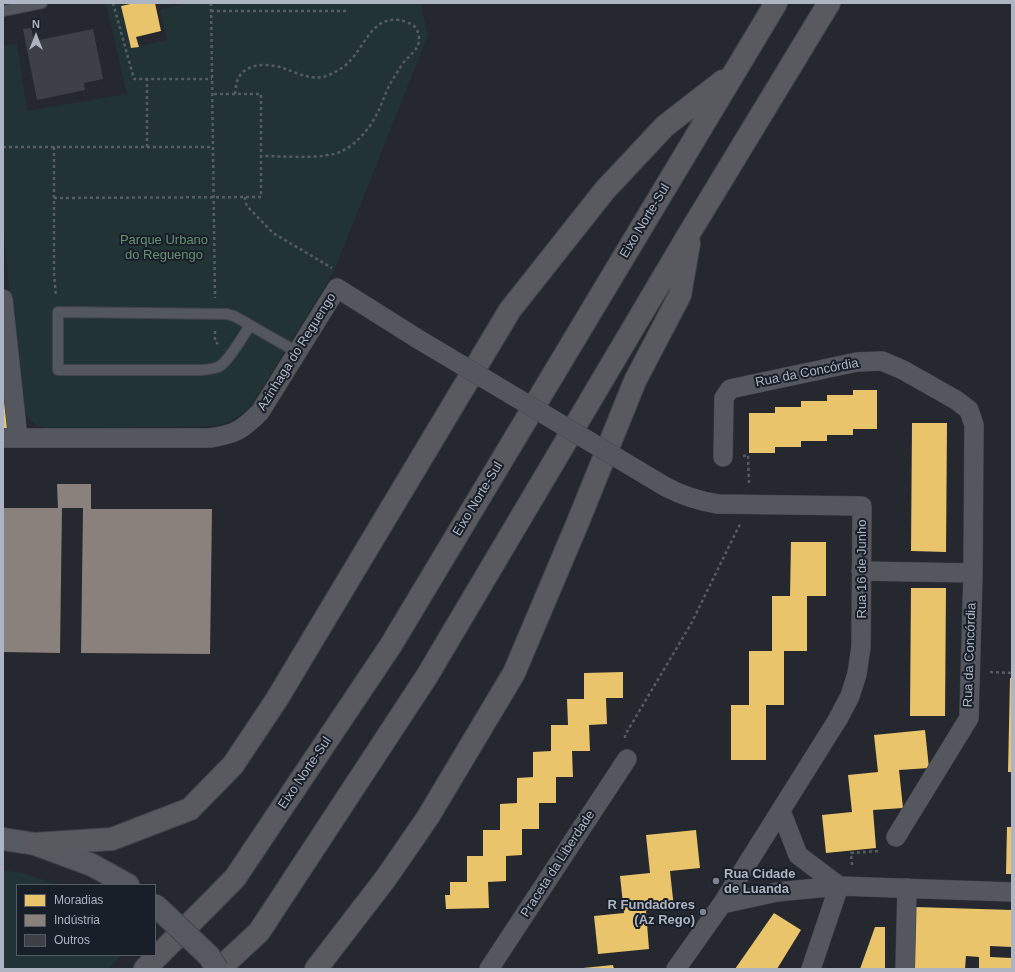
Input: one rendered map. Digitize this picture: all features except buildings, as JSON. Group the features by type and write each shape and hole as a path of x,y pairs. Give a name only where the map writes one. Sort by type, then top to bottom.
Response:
{"highway":[{"name":"Eixo Norte-Sul","path":"145,969 235,878 391,645 776,3"},
{"path":"218,969 259,932 427,676 690,232 829,3"},
{"path":"35,844 112,839 190,810 234,765 277,699 510,310 610,184 665,126 733,73"},
{"path":"316,969 386,878 428,817 514,673 578,522 635,381 680,295 690,232"}],"main road":[{"path":"3,839 35,844 92,865 126,884"},
{"path":"156,906 209,956 218,969"}],"street":[{"name":"Azinhaga do Reguengo","path":"3,299 10,438 210,438 226,436 237,432 245,427 260,412 337,288 418,339 666,487"},
{"name":"Rua da Concórdia","path":"723,457 724,398 730,389 857,362 882,361 903,370 956,400 968,410 974,425 973,572 968,718 896,838"},
{"name":"Rua 16 de Junho","path":"666,487 700,501 718,504 862,506 861,647 857,674 850,696 838,719 722,904 676,969"},
{"path":"861,571 973,572"},
{"name":"Praceta da Liberdade","path":"489,969 627,759"},
{"path":"781,811 798,855 839,886"},
{"path":"811,969 839,886"},
{"path":"722,904 777,892 839,886 1012,892"},
{"path":"905,969 907,888"}],"lane":[{"path":"3,11 42,3"},
{"path":"250,325 232,353 220,366 202,370 58,370 58,312 215,313 234,316 250,325 297,352"}],"path":[{"path":"114,3 134,78 212,78"},
{"path":"210,3 215,342 232,353"},
{"path":"211,10 348,11"},
{"path":"235,94 237,80 242,72 249,67 270,65 282,68 298,75 318,78 328,76 349,62 368,35 377,26 385,22 395,20 404,21 414,26 418,32 418,46 404,62 391,82 369,127 350,147 339,153 326,156 261,156"},
{"path":"146,147 147,78"},
{"path":"54,198 261,197 261,94 212,94"},
{"path":"3,147 212,147"},
{"path":"54,147 54,274 58,312"},
{"path":"245,197 247,206 273,233 332,268"},
{"path":"627,759 625,735 691,624 749,505 748,455 723,457"},
{"path":"851,853 887,850 896,838"}],"green space":[{"name":"Parque Urbano do Reguengo","path":"120,3 131,48 167,40 160,10 189,3 420,3 428,35 333,273 252,404 236,417 217,426 49,429 37,425 29,418 20,397 3,224 3,45 17,44 27,111 127,94 106,4"},
{"path":"3,870 19,872 56,884 16,884 16,956 121,956 108,969 3,969"}],"place":[{"name":"Rua Cidade de Luanda","path":"716,881"},
{"name":"R Fundadores (Az Rego)","path":"703,912"}]}
